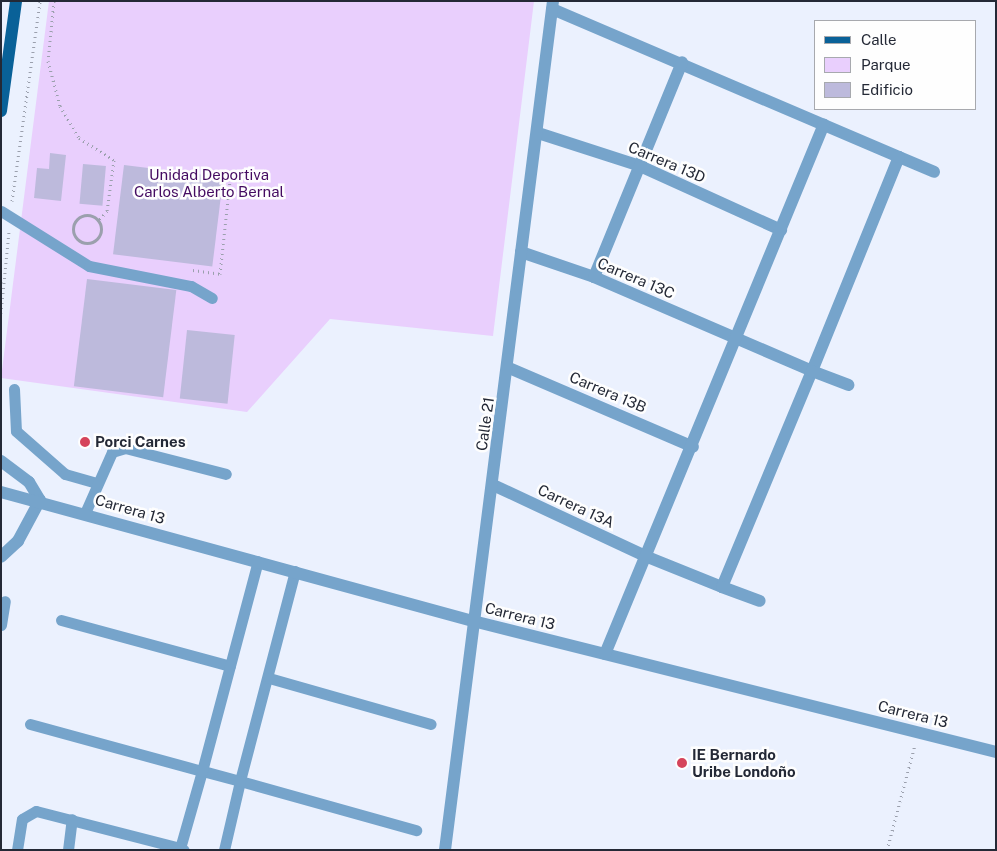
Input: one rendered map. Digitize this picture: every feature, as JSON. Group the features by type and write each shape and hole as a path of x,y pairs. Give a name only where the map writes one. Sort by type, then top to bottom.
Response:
{"main road":[{"path":"1,111 16,1"}],"street":[{"path":"553,5 934,172"},
{"name":"Calle 21","path":"445,850 473,621 510,368 521,252 538,133 553,5"},
{"path":"594,277 682,62"},
{"path":"605,654 645,556 693,447 735,339 824,124"},
{"name":"Carrera 13D","path":"538,133 640,166 781,230"},
{"path":"722,587 899,157"},
{"name":"Carrera 13C","path":"521,252 594,277 735,339 848,385"},
{"name":"Carrera 13B","path":"510,368 693,447"},
{"path":"1,461 29,482 40,500 18,541 1,557"},
{"name":"Carrera 13A","path":"494,485 645,556 760,601"},
{"name":"Carrera 13","path":"1,492 40,500 473,621 996,752"}],"lane":[{"path":"6,214 89,266 191,286 212,298"},
{"path":"14,389 16,431 65,474 96,483"},
{"path":"85,513 96,483 112,452 125,448 226,474"},
{"path":"17,850 22,819 29,813 44,811 182,849 258,561"},
{"path":"224,850 240,781 269,678 295,571"},
{"path":"1,625 5,601"},
{"path":"61,620 230,666"},
{"path":"269,678 431,724"},
{"path":"30,724 416,830"},
{"path":"68,850 72,819"}],"path":[{"path":"1,313 6,214 40,1"},
{"path":"54,1 48,61 60,106 79,138 114,160 107,211 99,220"},
{"path":"191,270 220,274 230,180"},
{"path":"88,214 99,220 102,228 97,240 85,243 77,239 73,232 76,220 88,214"},
{"path":"887,850 919,732"}],"green space":[{"name":"Unidad Deportiva Carlos Alberto Bernal","path":"49,1 534,1 493,336 330,319 247,412 1,378"}],"building":[{"path":"50,153 66,155 61,201 34,198 37,168 49,169"},
{"path":"83,164 106,166 102,206 80,204"},
{"path":"124,165 223,177 212,267 113,254"},
{"path":"87,279 176,290 163,397 74,386"},
{"path":"187,330 235,335 228,404 180,399"}],"place":[{"name":"Porci Carnes","path":"85,442"},
{"name":"IE Bernardo Uribe Londoño","path":"682,763"}]}
